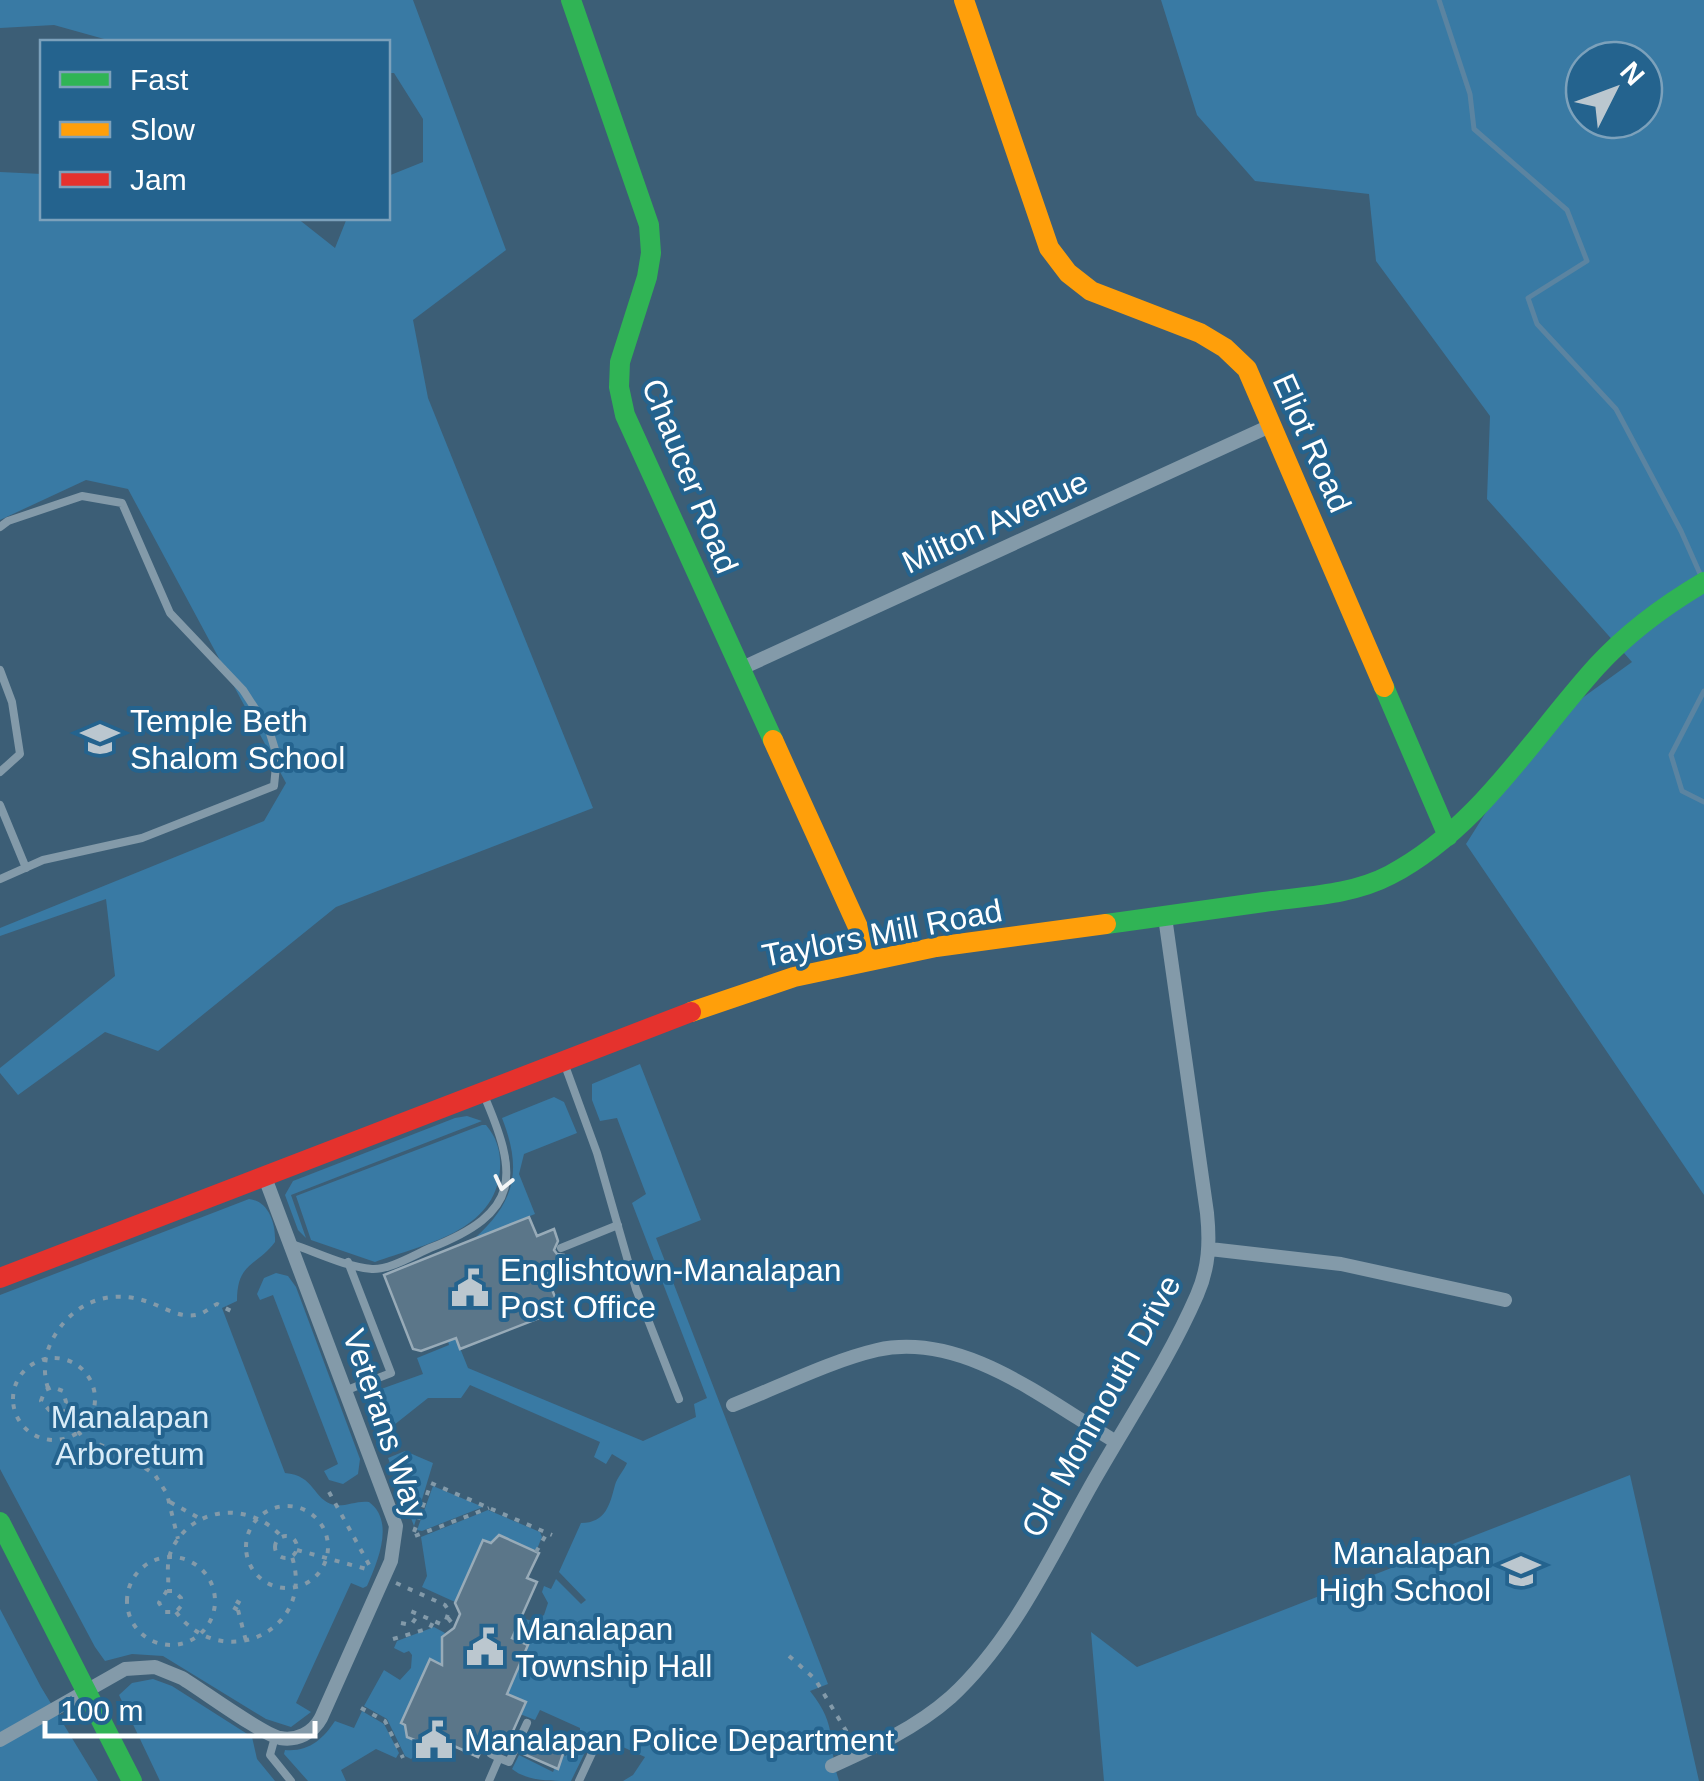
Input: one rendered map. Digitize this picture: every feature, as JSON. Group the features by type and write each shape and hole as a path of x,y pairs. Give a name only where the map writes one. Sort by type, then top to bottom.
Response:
{"street":[{"name":"Chaucer Road","path":"571,0 652,241 649,281 621,346 619,395 874,960"},
{"name":"Eliot Road","path":"964,0 1049,248 1064,271 1082,288 1102,299 1202,332 1228,348 1247,369 1448,836"},
{"name":"Milton Avenue","path":"740,669 1272,425"},
{"name":"Taylors Mill Road","path":"0,1278 562,1060 794,977 936,948 1363,887 1422,859 1448,836 1496,786 1600,663 1639,626 1704,582"},
{"name":"Old Monmouth Drive","path":"832,1766 920,1721 978,1669 1012,1624 1198,1293 1210,1250 1165,916"},
{"name":"Veterans Way","path":"264,1175 394,1517 396,1535 394,1554 319,1724 298,1737 275,1736"},
{"path":"1210,1250 1340,1264 1505,1300"},
{"path":"733,1405 878,1350 910,1348 955,1354 988,1366 1116,1442"},
{"path":"0,1522 132,1781"},
{"path":"0,1740 126,1670 155,1667 182,1678 275,1736"}],"lane":[{"path":"0,526 82,496 122,503 170,613 243,690 270,730 276,756 274,786 142,838 43,860 0,878"},
{"path":"0,670 12,702 20,754 0,772"},
{"path":"0,805 26,868"},
{"path":"0,834 10,830"},
{"path":"562,1060 597,1152 640,1300 679,1399"},
{"path":"292,1244 379,1268 466,1234 490,1214 504,1188 507,1159 482,1091"},
{"path":"561,1248 618,1226"},
{"path":"347,1390 391,1373 348,1262"},
{"path":"495,1745 491,1754 509,1762 522,1725"},
{"path":"275,1736 270,1754 291,1781"},
{"path":"578,1781 598,1740"},
{"path":"489,1781 499,1758"}],"path":[{"path":"48,1388 60,1388 65,1394 62,1409 51,1412 42,1397 48,1388 46,1358 52,1339 65,1320 99,1298 132,1297 182,1315 200,1314 219,1304 231,1310"},
{"path":"46,1358 70,1361 91,1382 94,1409 78,1433 62,1440 44,1439 29,1432 12,1402 15,1384 24,1370 46,1358"},
{"path":"62,1409 86,1440 128,1456 147,1468 164,1487 178,1539"},
{"path":"489,1508 415,1534 432,1482 549,1534 536,1552"},
{"path":"297,1550 372,1570 329,1492"},
{"path":"170,1502 200,1519"},
{"path":"285,1506 304,1509 325,1530 329,1549 316,1578 296,1588 270,1584 251,1566 246,1541 258,1518 285,1506"},
{"path":"224,1512 258,1518 282,1536 294,1539 297,1550 292,1557 296,1588 288,1609 276,1626 246,1641 218,1642 200,1635 176,1612 165,1612 160,1606 167,1591 169,1557 178,1539 200,1519 224,1512"},
{"path":"282,1536 275,1545 276,1552 285,1558 292,1557"},
{"path":"169,1557 198,1566 210,1581 214,1614 200,1635 182,1644 160,1645 140,1634 128,1614 127,1594 134,1576 149,1562 169,1557"},
{"path":"396,1582 445,1605 454,1626"},
{"path":"167,1591 177,1592 181,1598 176,1612"},
{"path":"238,1610 246,1641"},
{"path":"408,1610 440,1624 448,1618"},
{"path":"400,1623 412,1624 418,1615"},
{"path":"393,1639 430,1628 433,1622"},
{"path":"790,1656 816,1679 860,1754"},
{"path":"361,1708 385,1721 403,1758"}],"green space":[{"path":"0,0 413,0 506,250 413,320 428,398 593,808 336,907 158,1051 105,1032 18,1095 0,1068 115,976 106,899 0,936 0,928 264,821 286,783 128,489 86,480 0,520 0,172 40,174 40,220 300,220 335,248 346,220 390,220 390,175 423,162 423,119 394,73 390,73 390,40 108,40 54,25 0,28"},
{"path":"1161,0 1704,0 1704,1195 1466,844 1538,730 1632,662 1487,499 1490,416 1376,261 1369,194 1255,181 1197,115"},
{"path":"640,1064 701,1220 656,1238 828,1684 810,1691 829,1726 839,1781 623,1781 633,1775 645,1757 594,1734 571,1781 531,1778 512,1769 519,1755 553,1772 561,1754 566,1756 570,1746 580,1751 586,1736 580,1728 540,1710 535,1720 520,1714 525,1702 507,1694 528,1645 512,1638 521,1618 533,1621 544,1615 548,1603 542,1592 544,1586 551,1589 556,1579 581,1604 586,1600 559,1572 581,1523 596,1520 606,1511 627,1463 612,1454 606,1464 594,1457 600,1442 470,1385 461,1398 428,1398 394,1425 377,1419 370,1393 423,1374 417,1358 449,1345 448,1341 456,1338 468,1368 643,1441 696,1417 694,1404 707,1398 632,1203 646,1194 617,1118 600,1121 592,1100 592,1084"},
{"path":"554,1097 564,1102 577,1133 524,1154 519,1174 535,1214 475,1238 499,1211 511,1183 512,1153 502,1118"},
{"path":"467,1116 482,1121 291,1195 306,1238 298,1230 285,1195 293,1181"},
{"path":"482,1125 496,1140 500,1169 486,1208 472,1221 435,1241 375,1262 311,1240 296,1196"},
{"name":"Manalapan Arboretum","path":"249,1199 262,1204 270,1214 275,1242 244,1272 237,1301 222,1308 285,1473 302,1478 334,1505 369,1502 377,1510 383,1530 367,1586 351,1583 296,1703 311,1712 291,1727 266,1719 163,1656 132,1654 105,1661 0,1469 0,1295"},
{"path":"276,1273 288,1276 296,1287 360,1459 358,1474 343,1484 329,1480 324,1471 338,1464 273,1295 260,1300 257,1294 264,1278"},
{"path":"405,1451 433,1463 414,1526 388,1458"},
{"name":"Manalapan High School","path":"1630,1475 1699,1781 1104,1781 1091,1632 1137,1667"},
{"path":"433,1486 483,1507 417,1530"},
{"path":"488,1510 540,1532 537,1549 501,1536 497,1546 483,1540 455,1602 422,1587 427,1576 421,1537"},
{"path":"0,1609 41,1687 98,1781 0,1781"},
{"path":"434,1627 445,1633 441,1642 446,1653 441,1664 431,1660 402,1723 413,1729 426,1745 411,1759 405,1756 387,1719 364,1706 384,1670 400,1680 411,1668 412,1655 394,1648 397,1641"},
{"path":"153,1679 172,1686 252,1737 257,1759 275,1781 160,1781 119,1695 132,1683"},
{"path":"362,1711 384,1724 399,1753 396,1758 376,1749 341,1770 346,1781 308,1781 284,1754 285,1750 314,1743 335,1721 354,1728"}],"building":[{"name":"Englishtown-Manalapan Post Office","path":"529,1217 537,1236 554,1229 558,1241 554,1250 564,1255 568,1265 546,1274 560,1310 460,1349 456,1338 421,1351 413,1349 384,1275"},
{"name":"Manalapan Township Hall","path":"499,1535 539,1553 527,1578 537,1582 512,1638 528,1645 507,1694 526,1702 505,1749 495,1738 486,1741 478,1757 443,1741 439,1750 407,1737 401,1723 430,1659 442,1665 442,1637 454,1628 460,1614 455,1603 483,1540 491,1543"},
{"path":"530,1735 565,1748 558,1769 521,1753"}],"waterway":[{"path":"1439,0 1470,94 1474,129 1567,210 1587,261 1528,298 1537,324 1616,409 1701,576"},
{"path":"1704,691 1671,755 1682,791 1704,802"}],"traffic: fast":[{"path":"571,0 649,225 651,253 647,277 620,362 619,387 625,415 773,740"},
{"path":"1106,924 1328,894 1390,875 1422,856 1477,807 1621,642 1704,582"},
{"path":"1384,687 1448,836"},
{"path":"0,1522 132,1781"}],"traffic: slow":[{"path":"964,0 1049,248 1068,273 1091,291 1200,333 1225,348 1247,369 1384,687"},
{"path":"773,740 873,960"},
{"path":"691,1012 794,977 936,947 1106,924"}],"traffic: jam":[{"path":"0,1278 691,1012"}],"place":[{"name":"Temple Beth Shalom School","path":"100,739"},
{"name":"Englishtown-Manalapan Post Office","path":"470,1288"},
{"name":"Manalapan High School","path":"1521,1571"},
{"name":"Manalapan Township Hall","path":"485,1647"},
{"name":"Manalapan Police Department","path":"434,1740"}]}
